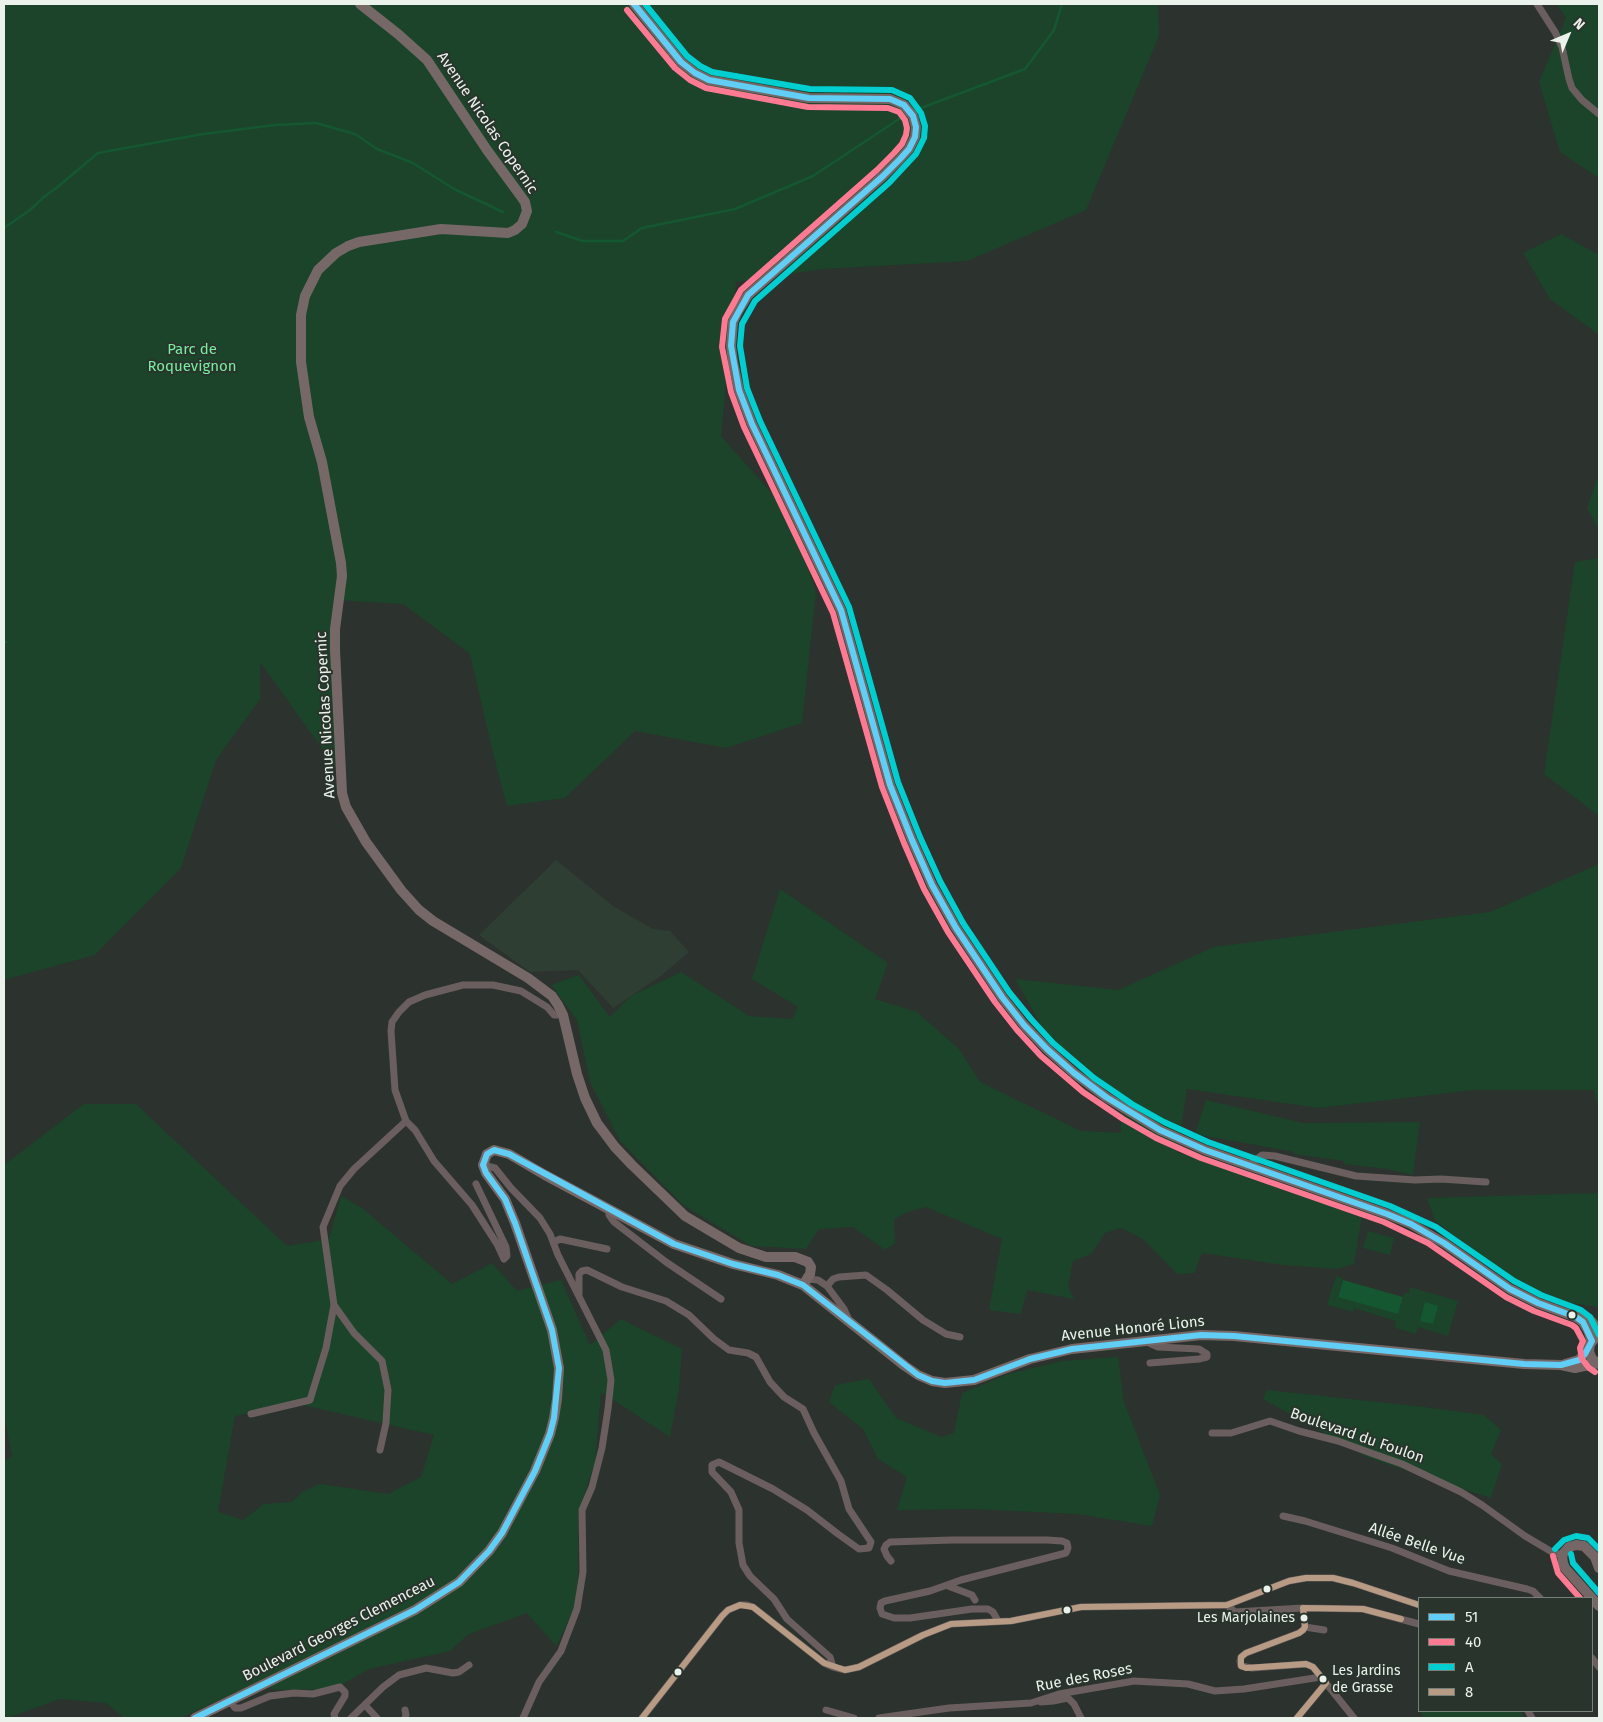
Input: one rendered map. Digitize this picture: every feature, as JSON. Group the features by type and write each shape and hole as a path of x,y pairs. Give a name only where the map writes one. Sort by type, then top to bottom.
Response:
{"main road":[{"name":"Avenue Nicolas Copernic","path":"360,4 427,60 486,150 525,202 526,211 522,224 508,233 441,229 359,242 348,246 336,253 318,270 305,296 301,315 301,362 309,417 322,462 341,562 342,576 335,650 342,793 346,807 366,842 401,890 419,910 433,921 552,996 563,1015 585,1098 597,1123 615,1147 684,1216 752,1254 766,1257 795,1257 802,1258 808,1262 811,1267 805,1282"},
{"path":"634,4 681,62 695,73 709,80 809,98 890,99 904,105 913,116 916,127 915,137 909,149 900,159 836,218 762,280 744,299 735,317 732,334 733,362 739,390 752,424 841,610 852,643 870,718 890,786 909,833 932,885 980,966 1024,1025 1047,1049 1089,1085 1127,1111 1160,1130 1205,1150 1411,1224 1444,1243 1524,1296 1576,1317 1583,1322 1593,1342 1590,1355 1599,1364"},
{"path":"483,1165 485,1157 490,1151 499,1150 674,1244 733,1264 805,1282"},
{"name":"Boulevard Georges Clemenceau","path":"195,1718 415,1610 459,1582 489,1551 502,1533 536,1471 550,1434 558,1399 559,1368 556,1348 549,1321 511,1211 500,1191 486,1173 483,1165"},
{"name":"Avenue Honoré Lions","path":"805,1282 918,1375 945,1384 974,1380 1030,1359 1072,1349 1144,1340 1219,1335 1524,1364 1561,1365 1575,1368 1599,1364"},
{"path":"1552,1308 1579,1313 1588,1318 1599,1330"},
{"name":"Avenue Honoré Lions","path":"1561,1365 1579,1360 1593,1342"},
{"path":"1591,1597 1565,1568 1562,1563 1562,1555 1569,1547 1576,1544 1584,1546 1594,1557 1599,1568"}],"street":[{"path":"1537,4 1562,47 1568,79 1572,88 1582,100 1599,114"},
{"path":"476,1184 506,1247 507,1256 504,1259 497,1244 472,1205 434,1161 415,1130 406,1121 396,1090 391,1031 392,1022 409,1002 425,995 463,985 493,985 521,991 547,1008 554,1015 563,1015"},
{"path":"251,1414 310,1400 326,1348 334,1305 323,1227 340,1186 354,1169 406,1121"},
{"path":"1249,1165 1262,1155 1275,1156 1356,1176 1486,1182"},
{"path":"483,1165 495,1168 540,1218 554,1242 558,1255 606,1350 610,1380 602,1448 592,1487 582,1510 583,1572 576,1609 561,1651 539,1682 523,1718"},
{"path":"610,1210 609,1215 614,1222 666,1262 721,1299"},
{"path":"554,1242 560,1239 608,1249"},
{"path":"579,1294 579,1274 587,1270 622,1287 666,1301 689,1315 728,1350 748,1353 756,1357 770,1382 784,1397 803,1409 841,1481 849,1509 871,1542 868,1548 859,1549 807,1510 773,1488 719,1462 712,1465 712,1472 731,1492 739,1510 739,1543 743,1565 750,1576 774,1600 787,1619 830,1657 833,1667"},
{"path":"827,1286 833,1279 838,1277 866,1275 923,1320 946,1334 960,1337"},
{"path":"805,1282 818,1280 827,1286 844,1308 849,1320"},
{"path":"334,1305 354,1332 382,1361 388,1390 386,1423 380,1450"},
{"path":"1144,1340 1158,1347 1199,1349 1207,1354 1207,1356 1199,1359 1150,1363"},
{"name":"Boulevard du Foulon","path":"1212,1433 1231,1433 1270,1421 1299,1432 1338,1441 1402,1464 1461,1492 1525,1536 1552,1552 1562,1555"},
{"name":"Allée Belle Vue","path":"1283,1516 1305,1520 1392,1548 1448,1571 1527,1589 1533,1591 1539,1597"},
{"path":"891,1561 884,1549 890,1542 1047,1540 1062,1541 1067,1544 1066,1553 1058,1556 885,1601 881,1603 880,1608 882,1614 894,1618 910,1618 972,1609 988,1609 993,1612 998,1621"},
{"path":"642,1718 722,1616 728,1610 740,1605 747,1605 753,1608 824,1663 845,1670 859,1667 923,1635 951,1624 1037,1616 1081,1607 1227,1605 1289,1581 1315,1577 1353,1582 1418,1605"},
{"path":"948,1586 972,1594 975,1600"},
{"path":"1227,1605 1235,1612 1303,1608 1363,1610 1418,1624"},
{"path":"1303,1608 1305,1627"},
{"path":"1305,1627 1324,1630"},
{"path":"1305,1627 1299,1633 1246,1653 1241,1657 1241,1666 1246,1668 1306,1664 1313,1667 1354,1718"},
{"path":"351,1718 383,1687 399,1675 426,1668 453,1673 469,1665"},
{"path":"1298,1718 1323,1680"},
{"name":"Rue des Roses","path":"1031,1702 1059,1694 1134,1681 1188,1684 1215,1691 1323,1680"},
{"path":"230,1701 235,1708 241,1708 270,1696 294,1693 313,1694 340,1687 345,1692 345,1696 334,1714 335,1718"},
{"name":"Rue des Roses","path":"879,1718 949,1708 1053,1702 1068,1698 1074,1704 1081,1718"},
{"path":"365,1705 377,1718"},
{"path":"826,1710 854,1718"}],"shaded area":[{"path":"556,860 613,906 653,929 670,931 689,952 661,976 613,1008 578,970 530,972 479,935"},
{"path":"1343,1280 1403,1297 1398,1314 1338,1297"},
{"path":"1425,1302 1438,1306 1433,1324 1420,1321"}],"green space":[{"name":"Parc de Roquevignon","path":"4,4 1158,4 1159,36 1086,210 967,261 823,269 736,282 721,436 791,515 816,592 802,723 726,748 635,731 565,798 507,806 470,654 403,604 336,600 339,772 260,662 260,699 216,760 181,868 95,955 4,981"},
{"path":"1557,4 1599,4 1599,178 1560,152 1539,82 1566,18"},
{"path":"1561,234 1599,255 1599,335 1550,299 1523,253"},
{"path":"1597,479 1599,481 1599,530 1587,508"},
{"path":"1599,558 1599,816 1544,774 1575,562"},
{"path":"1599,864 1599,1112 1594,1090 1474,1090 1318,1108 1187,1089 1177,1152 1362,1216 1354,1264 1337,1269 1283,1265 1202,1253 1194,1273 1177,1274 1143,1239 1121,1228 1105,1233 1091,1254 1073,1261 1068,1286 1074,1299 1027,1290 1021,1314 989,1310 1002,1239 926,1207 908,1212 894,1219 895,1243 885,1250 853,1227 819,1229 806,1249 751,1246 683,1205 620,1141 590,1082 577,1020 551,985 579,975 610,1017 631,996 681,972 749,1016 792,1019 798,1007 752,979 780,889 888,963 875,999 917,1012 959,1049 980,1082 1081,1131 1121,1133 1119,1094 1046,1034 1015,979 1118,990 1214,947 1490,912"},
{"path":"1206,1100 1303,1123 1420,1122 1413,1175 1387,1169 1344,1164 1344,1161 1294,1154 1294,1152 1195,1134"},
{"path":"84,1104 136,1104 287,1246 329,1239 341,1196 362,1208 452,1284 492,1263 517,1291 561,1280 590,1345 621,1319 682,1349 679,1389 670,1437 601,1392 595,1463 578,1512 578,1574 575,1609 556,1646 527,1613 469,1634 450,1651 369,1669 334,1689 274,1690 258,1682 181,1718 124,1718 106,1703 60,1699 7,1718 4,1712 4,1461 12,1456 4,1415 4,1165","holes":["298,1404 434,1435 421,1477 388,1494 320,1484 302,1492 292,1502 264,1504 243,1520 218,1512 235,1416"]},
{"path":"1599,1193 1599,1306 1597,1307 1539,1298 1435,1221 1427,1198"},
{"path":"1368,1231 1394,1238 1390,1255 1363,1248"},
{"path":"1336,1276 1343,1278 1338,1296 1398,1314 1404,1293 1409,1293 1410,1287 1458,1301 1448,1336 1418,1327 1416,1334 1395,1328 1396,1321 1354,1308 1353,1312 1327,1305"},
{"path":"1118,1357 1124,1402 1160,1495 1152,1526 1077,1514 973,1509 897,1510 907,1477 878,1459 863,1429 829,1402 835,1385 869,1379 896,1418 941,1437 954,1433 962,1393 1008,1374 1062,1361"},
{"path":"1267,1390 1484,1415 1501,1430 1491,1454 1502,1464 1491,1498 1369,1458 1263,1399"},
{"path":"1421,1712 1521,1712 1524,1718 1424,1718"}],"waterway":[{"path":"913,111 1025,69 1054,30 1062,4"},
{"path":"556,232 583,241 623,241 642,228 735,209 813,176 908,113"},
{"path":"4,228 30,210 98,153 203,134 275,125 316,123 355,134 377,149 413,163 454,189 503,212"}],"transit line":[{"name":"51","path":"195,1718 415,1610 459,1582 489,1551 502,1533 535,1471 550,1434 554,1418 559,1368 552,1330 515,1223 505,1199 486,1173 483,1165 487,1154 494,1150 509,1154 674,1244 733,1264 778,1275 803,1285 918,1375 932,1381 945,1383 974,1380 1030,1359 1072,1349 1201,1335 1234,1336 1524,1364 1561,1365 1579,1360 1585,1354 1592,1341 1583,1322 1576,1317 1538,1303 1510,1289 1444,1243 1411,1224 1205,1150 1160,1130 1106,1097 1074,1073 1024,1025 1002,997 956,928 932,885 912,840 890,785 841,610 752,424 739,390 731,346 733,322 748,295 900,159 909,149 915,137 916,127 913,116 904,105 890,99 809,98 709,80 695,73 681,62 634,4"},
{"name":"A","path":"645,4 687,56 712,72 810,89 892,90 910,98 921,113 925,126 924,138 916,154 889,183 755,301 742,324 740,346 747,388 760,421 849,607 898,782 920,837 940,881 963,923 1009,992 1053,1043 1094,1078 1132,1104 1164,1122 1208,1142 1390,1206 1436,1227 1514,1281 1541,1295 1581,1310 1590,1317 1599,1335"},
{"name":"40","path":"627,10 675,68 690,80 706,88 808,107 888,108 899,112 905,120 906,135 902,144 894,153 741,290 725,319 722,347 731,392 744,427 833,613 882,787 904,843 924,889 948,932 995,1002 1041,1056 1083,1092 1123,1119 1156,1138 1201,1158 1384,1222 1428,1243 1506,1297 1576,1328 1583,1341 1580,1348 1582,1359 1595,1372"},
{"name":"A","path":"1555,1549 1564,1540 1576,1536 1588,1538 1599,1549"},
{"name":"A","path":"1571,1554 1573,1563 1599,1593"},
{"name":"40","path":"1553,1556 1558,1573 1579,1597"},
{"name":"8","path":"642,1718 722,1616 728,1610 740,1605 753,1607 824,1663 845,1670 859,1667 923,1635 951,1624 1011,1621 1081,1607 1227,1605 1289,1581 1306,1578 1333,1578 1418,1605"},
{"name":"8","path":"1297,1718 1326,1683 1313,1667 1306,1664 1246,1668 1241,1666 1241,1657 1246,1653 1303,1630 1305,1627 1303,1608 1363,1609 1401,1619"}],"place":[{"name":"Les Marjolaines","path":"1304,1618"},
{"name":"Les Jardins de Grasse","path":"1323,1679"}]}
